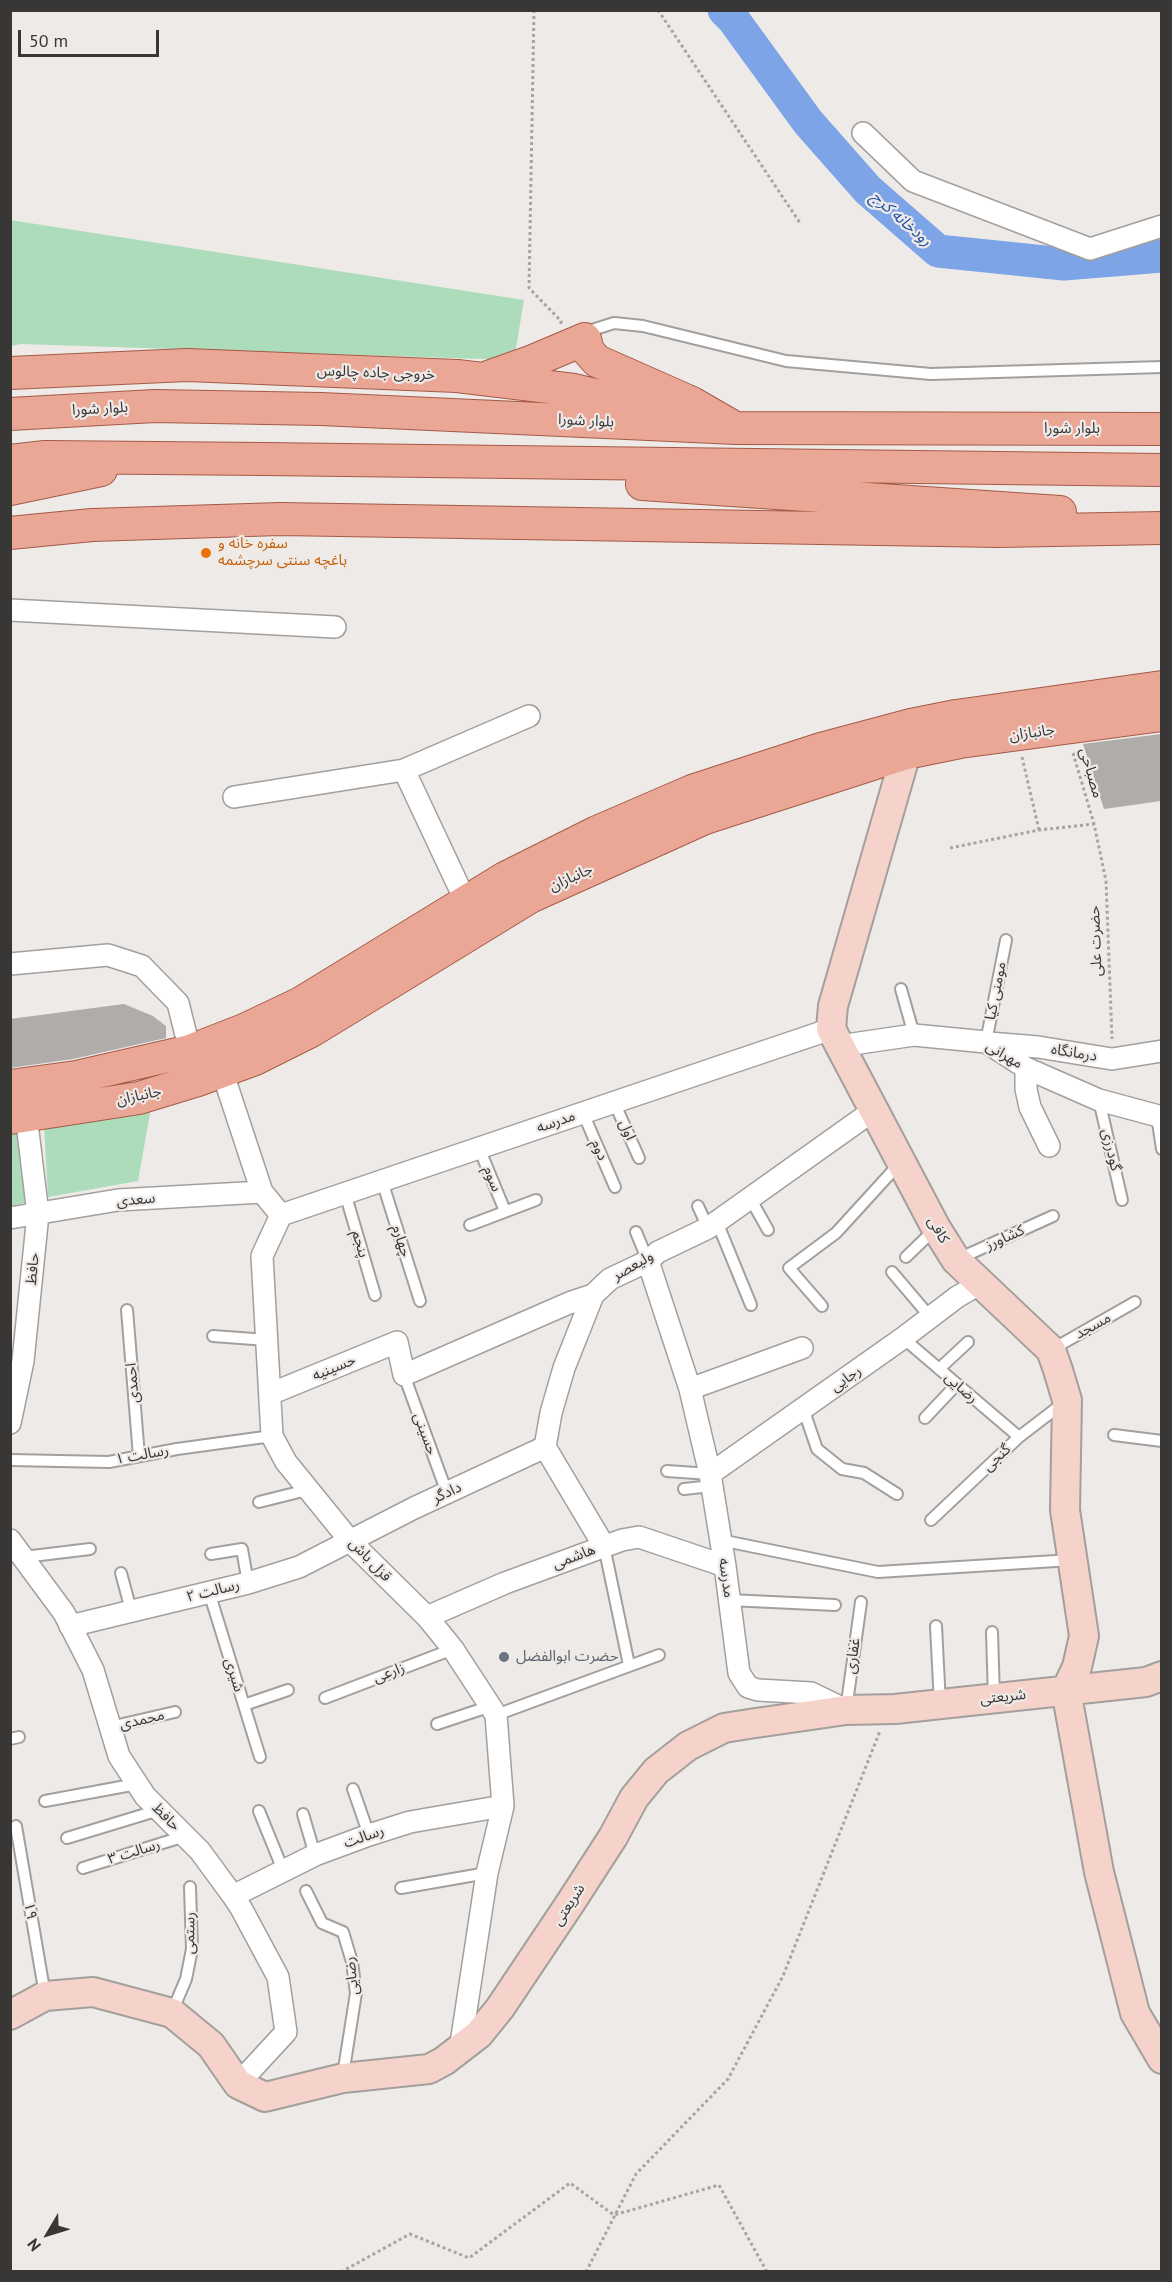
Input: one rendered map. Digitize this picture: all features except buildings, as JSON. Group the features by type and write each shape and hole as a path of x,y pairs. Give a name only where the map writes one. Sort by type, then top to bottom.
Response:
{"main road":[{"path":"481,379 533,362 574,344 588,351 597,361 692,404 736,428"},
{"name":"خروجی جاده چالوس","path":"10,373 187,365 481,379 574,390 736,428"},
{"name":"بلوار شورا","path":"10,414 144,406 321,409 736,428 1161,429"},
{"path":"10,461 45,457 1161,470"},
{"path":"10,489 146,459"},
{"path":"406,461 592,481 1161,518"},
{"path":"10,533 92,525 280,519 999,531 1161,528"},
{"name":"جانبازان","path":"18,1116 139,1098 255,1059 311,1031 530,897 705,818 908,739 956,716 1161,687"},
{"name":"جانبازان","path":"10,1086 75,1077 189,1051 244,1030 301,1003 505,878 597,832 692,791 821,749 908,739 960,742 1161,715"}],"street":[{"path":"863,133 913,181 1090,249 1161,226"},
{"path":"10,610 335,627"},
{"path":"234,797 404,770 529,716"},
{"path":"835,1037 833,1006 908,739"},
{"path":"404,770 466,902"},
{"path":"10,963 108,955 142,966 178,1004 189,1051"},
{"name":"مهرانی","path":"835,1037 914,1035 986,1042 1026,1068 1099,1100 1159,1116"},
{"name":"مدرسه","path":"280,1215 614,1102 835,1037"},
{"name":"کافی","path":"835,1037 936,1228 956,1260 1051,1350 1067,1400 1065,1510 1084,1636 1077,1666 1066,1690"},
{"name":"درمانگاه","path":"986,1042 1038,1047 1112,1059 1161,1051"},
{"path":"1026,1068 1026,1089 1030,1107 1049,1146"},
{"path":"222,1071 262,1192 280,1215"},
{"name":"ولیعصر","path":"545,1447 551,1413 564,1368 593,1295 610,1279 648,1261 658,1252 712,1225 874,1110"},
{"name":"حافظ","path":"10,1423 23,1361 38,1214 18,1116"},
{"name":"سعدی","path":"10,1218 118,1200 262,1192"},
{"name":"قزل باش","path":"280,1215 262,1256 272,1436 286,1462 351,1542 427,1617 453,1648 494,1710 503,1806 487,1873 460,2050"},
{"name":"مدرسه","path":"648,1261 690,1389 711,1480 739,1673 748,1687 758,1690 811,1693 846,1710"},
{"name":"رجایی","path":"711,1480 803,1408 981,1282"},
{"path":"404,1376 569,1303 593,1295"},
{"name":"حسینیه","path":"270,1394 397,1342 404,1376"},
{"path":"690,1389 802,1348"},
{"path":"545,1447 604,1546"},
{"name":"دادگر","path":"351,1542 545,1447"},
{"name":"هاشمی","path":"427,1617 505,1583 604,1546 639,1537 725,1566"},
{"name":"حافظ","path":"10,1540 64,1613 93,1670 118,1756 145,1796 200,1851 233,1896 278,1977 285,2032 238,2084"},
{"name":"رسالت ۲","path":"70,1626 249,1582 299,1567 351,1542"},
{"name":"شریعتی","path":"238,2084 266,2097 343,2078 429,2069 460,2050 479,2034 500,2008 572,1902 634,1798 664,1764 688,1746 724,1728 846,1710 889,1709 1146,1682 1161,1676"},
{"path":"1066,1690 1099,1872 1126,1980 1135,2013 1161,2059"},
{"name":"رسالت","path":"233,1896 315,1855 369,1835 410,1822 503,1806"},
{"path":"10,2015 45,1995 93,1992 172,2013 212,2045 238,2084"}],"lane":[{"path":"574,344 592,330 614,323 643,326 786,361 931,374 1161,367"},
{"name":"مومنی کیا","path":"986,1042 1006,940"},
{"path":"901,988 914,1035"},
{"name":"گودرزی","path":"1099,1100 1122,1200"},
{"name":"اول","path":"614,1102 639,1158"},
{"name":"دوم","path":"583,1113 615,1187"},
{"path":"1159,1116 1161,1149"},
{"name":"سوم","path":"479,1148 505,1211"},
{"path":"822,1306 789,1268 836,1233 901,1161"},
{"name":"چهارم","path":"382,1181 420,1300"},
{"name":"پنجم","path":"345,1193 375,1295"},
{"path":"750,1198 768,1230"},
{"path":"470,1225 536,1200"},
{"path":"698,1206 712,1225 751,1305"},
{"name":"کشاورز","path":"956,1260 1053,1216"},
{"path":"906,1257 936,1228"},
{"name":"مدرسه","path":"636,1232 648,1261"},
{"path":"892,1272 931,1318"},
{"name":"مسجد","path":"1051,1350 1136,1302"},
{"name":"احمدی","path":"127,1310 139,1456"},
{"path":"213,1336 267,1340"},
{"name":"رضایی","path":"903,1338 1019,1437"},
{"path":"939,1369 968,1342"},
{"name":"حسینی","path":"404,1376 447,1493"},
{"path":"926,1418 957,1384"},
{"name":"گنجی","path":"931,1520 1019,1437 1067,1400"},
{"path":"803,1408 817,1449 842,1469 864,1473 897,1494"},
{"path":"1114,1435 1161,1441"},
{"name":"رسالت ۱","path":"10,1460 109,1462 272,1436"},
{"path":"667,1471 711,1480"},
{"path":"684,1489 711,1480"},
{"path":"259,1502 307,1490"},
{"path":"720,1540 878,1572 1072,1560"},
{"path":"604,1546 629,1665"},
{"path":"24,1557 90,1549"},
{"path":"211,1554 242,1549 249,1582"},
{"path":"121,1573 131,1610"},
{"name":"شیری","path":"209,1592 260,1757"},
{"path":"729,1600 835,1605"},
{"name":"غفاری","path":"846,1710 861,1602"},
{"path":"936,1626 940,1704"},
{"path":"992,1632 994,1698"},
{"name":"زارعی","path":"325,1698 453,1648"},
{"path":"437,1724 494,1710 659,1655"},
{"path":"244,1705 288,1689"},
{"name":"محمدی","path":"110,1728 175,1712"},
{"path":"45,1802 136,1784"},
{"path":"353,1789 369,1835"},
{"path":"68,1838 159,1810"},
{"path":"259,1811 283,1870"},
{"path":"303,1814 315,1855"},
{"name":"۱۹","path":"15,1826 45,1995"},
{"name":"رسالت ۳","path":"82,1868 185,1836"},
{"path":"401,1888 487,1873"},
{"name":"رستمی","path":"172,2013 186,1979 192,1949 190,1887"},
{"name":"رضایی","path":"306,1891 322,1923 343,1932 352,1962 356,1993 343,2078"}],"path":[{"path":"534,10 529,288 561,321 560,339 574,344"},
{"path":"658,10 800,223"},
{"name":"مصباحی","path":"1066,728 1094,824"},
{"path":"1016,735 1039,830"},
{"path":"950,848 1039,830 1094,824"},
{"name":"حضرت علی","path":"1094,824 1106,881 1112,1059"},
{"path":"586,2271 636,2174 728,2079 783,1976 889,1709"},
{"path":"341,2271 410,2234 469,2258 570,2183 614,2215"},
{"path":"614,2215 719,2185 767,2271"},
{"path":"61,2271 73,2271"}],"green space":[{"path":"10,220 524,300 514,360 21,344 11,346"},
{"path":"151,1108 138,1181 48,1197 44,1125"},
{"path":"16,1124 25,1203 11,1206 11,1125"}],"waterway":[{"name":"رودخانه کرج","path":"724,10 733,19 808,122 868,190 938,251 1064,264 1162,256"}],"place":[{"name":"سفره خانه و باغچه سنتی سرچشمه","path":"206,553"},
{"name":"حضرت ابوالفضل","path":"504,1657"}]}
